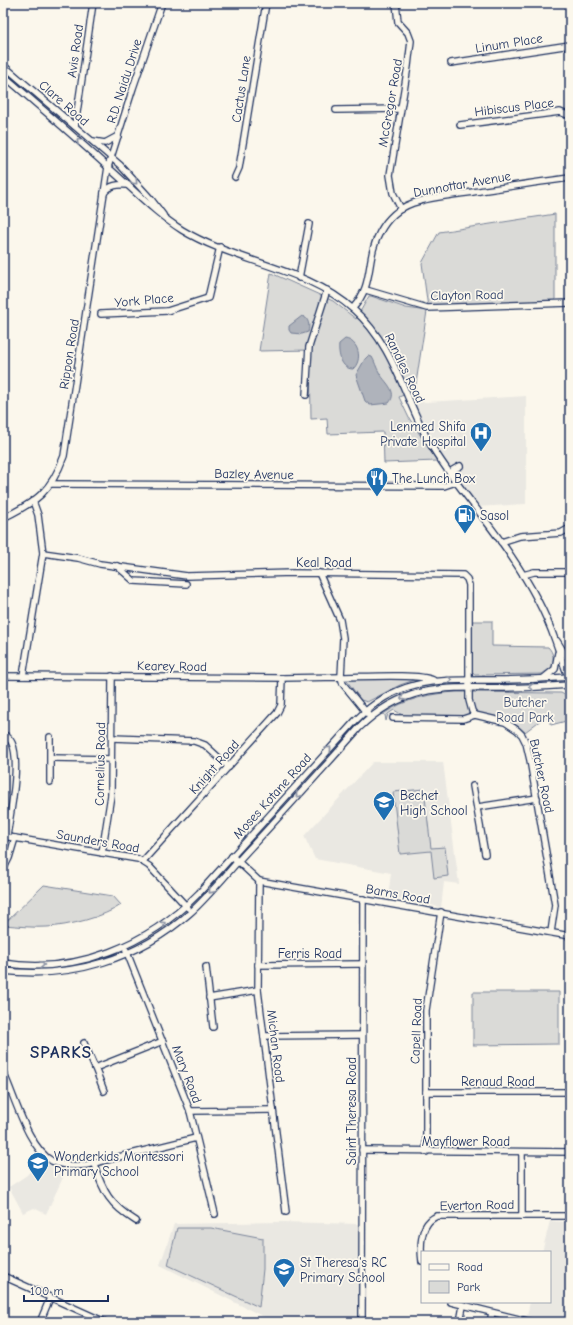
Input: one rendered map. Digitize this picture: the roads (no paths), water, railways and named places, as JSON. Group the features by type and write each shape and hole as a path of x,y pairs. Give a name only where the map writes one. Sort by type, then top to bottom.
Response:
{"street":[{"name":"Avis Road","path":"75,126 93,3"},
{"name":"R.D. Naidu Drive","path":"108,167 156,17 162,3"},
{"name":"Cactus Lane","path":"235,177 239,168 266,3"},
{"name":"McGregor Road","path":"396,3 398,22 408,33 411,41 390,178 393,193 401,209"},
{"name":"Linum Place","path":"452,63 570,45"},
{"name":"Clare Road","path":"3,66 111,158"},
{"name":"Clare Road","path":"3,75 108,167"},
{"path":"336,110 400,109"},
{"name":"Hibiscus Place","path":"460,125 560,112 570,116"},
{"path":"89,140 100,143 118,136"},
{"name":"Randles Road","path":"111,158 150,198 164,217"},
{"name":"Randles Road","path":"108,167 152,209 194,237 327,290 353,308 367,322 381,341 427,438 451,475 501,542 523,575 560,649 570,678"},
{"name":"Rippon Road","path":"3,518 33,501 51,484 57,475 64,456 108,167"},
{"name":"Dunnottar Avenue","path":"353,308 366,290 372,252 377,238 388,220 401,209 413,203 437,197 570,178"},
{"path":"104,193 118,184 128,185"},
{"path":"299,278 310,224"},
{"name":"York Place","path":"101,314 167,311 206,299 209,296 220,248"},
{"path":"306,395 309,347 327,290"},
{"name":"Clayton Road","path":"366,290 427,308 570,303"},
{"path":"570,384 570,394"},
{"path":"570,454 570,490"},
{"path":"451,475 453,470 460,466"},
{"name":"Bazley Avenue","path":"51,484 444,486 456,482"},
{"path":"22,676 43,553 38,515 33,501"},
{"path":"501,542 520,536 561,533 570,528"},
{"name":"Keal Road","path":"43,553 187,576 318,573 463,575 467,579 469,585 469,687 470,704 475,715"},
{"path":"117,566 134,581 186,584"},
{"path":"523,575 534,572 570,572"},
{"path":"318,573 342,628 342,682 370,718"},
{"path":"542,679 555,669 560,649 570,654"},
{"name":"Randles Road","path":"560,649 570,662"},
{"name":"Kearey Road","path":"3,676 282,678 413,677 427,678 433,681"},
{"name":"Cornelius Road","path":"102,853 110,810 112,676"},
{"name":"Knight Road","path":"144,861 277,713 282,700 282,678"},
{"name":"Moses Kotane Road","path":"3,963 32,966 70,963 106,954 156,930 186,906 365,711 395,692 433,681 570,678"},
{"name":"Moses Kotane Road","path":"3,971 32,973 71,971 98,964 128,953 156,938 191,912 370,718 393,702 417,692 442,688 570,685"},
{"name":"Butcher Road","path":"393,718 458,719 475,715 505,722 522,735 526,743 530,760 555,905 551,932"},
{"path":"3,734 12,743 14,756 14,778 5,836"},
{"path":"50,737 50,782"},
{"path":"112,738 194,741 205,745 229,767"},
{"path":"50,758 111,760"},
{"path":"473,786 478,807 485,854"},
{"path":"478,807 537,798"},
{"name":"Saunders Road","path":"5,836 144,861 191,912"},
{"path":"3,870 9,858 15,838"},
{"path":"232,856 259,881"},
{"name":"Barns Road","path":"259,881 570,936"},
{"name":"Michan Road","path":"259,881 258,990 286,1212"},
{"name":"Saint Theresa Road","path":"362,1322 363,899"},
{"name":"Capell Road","path":"426,1152 426,1010 441,912"},
{"name":"Mary Road","path":"125,946 190,1111 215,1214"},
{"name":"Ferris Road","path":"258,965 362,964"},
{"path":"206,966 213,1027"},
{"path":"209,998 258,990"},
{"path":"264,1036 362,1035"},
{"path":"95,1068 163,1041"},
{"path":"84,1043 104,1091"},
{"path":"3,1072 34,1143 51,1160 62,1164 75,1166 94,1164 196,1138"},
{"name":"Renaud Road","path":"426,1092 570,1092"},
{"path":"190,1111 273,1110"},
{"name":"Mayflower Road","path":"362,1150 426,1152 570,1152"},
{"path":"522,1152 522,1216"},
{"path":"94,1164 108,1198 119,1210 136,1221"},
{"name":"Everton Road","path":"422,1251 424,1230 431,1218 445,1215 570,1216"},
{"path":"3,1276 105,1322"},
{"path":"40,1322 50,1298"},
{"path":"454,1303 531,1322"},
{"path":"460,1322 463,1306"},
{"path":"490,1322 492,1313"}],"place":[{"name":"Lenmed Shifa Private Hospital","path":"481,452"},
{"name":"The Lunch Box","path":"377,498"},
{"name":"Sasol","path":"465,534"},
{"name":"Bechet High School","path":"384,822"},
{"name":"Wonderkids Montessori Primary School","path":"38,1182"},
{"name":"St Theresa's RC Primary School","path":"284,1288"}],"district":[{"name":"SPARKS","path":"61,1052"}],"park label":[{"name":"Butcher Road Park","path":"525,710"}]}
